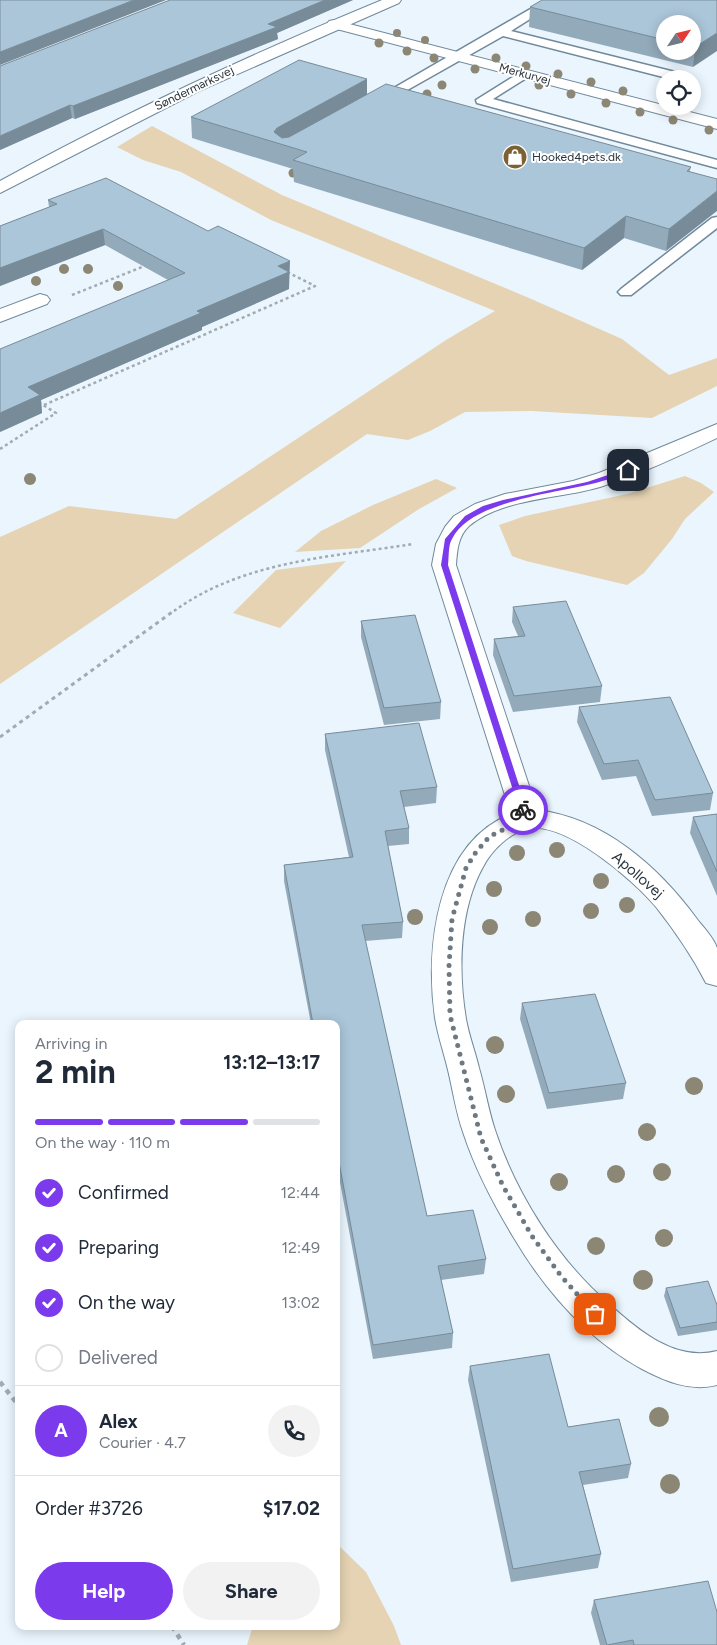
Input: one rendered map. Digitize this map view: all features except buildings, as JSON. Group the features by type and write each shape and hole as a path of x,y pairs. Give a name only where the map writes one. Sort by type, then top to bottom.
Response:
{"street":[{"name":"Søndermarksvej","path":"0,188 54,157 124,121 334,24 394,0"},
{"name":"Merkurvej","path":"334,24 717,124"},
{"path":"0,316 40,300"},
{"path":"715,1375 682,1370 657,1359 624,1339 595,1314 561,1276 532,1236 503,1186 481,1138 450,1015 449,966 452,919 466,868 476,852 490,836 526,819 444,565 448,539 467,517 505,502 589,483 628,470 717,430"},
{"name":"Apollovej","path":"526,819 550,821 574,828 614,852 664,897 717,975"}],"lane":[{"path":"362,110 554,0"},
{"path":"501,32 656,71"},
{"path":"524,74 482,100 717,164"},
{"path":"626,292 717,221"}],"path":[{"path":"40,300 56,302 154,262"},
{"path":"44,405 315,286 279,268"},
{"path":"0,449 56,413 37,401"},
{"path":"0,737 192,598 231,578 268,567 448,539"},
{"path":"0,1382 15,1401"},
{"path":"175,1630 184,1645"}],"shaded area":[{"path":"152,126 282,195 622,339 669,375 717,358 717,386 652,418 532,411 465,412 430,431 408,440 367,434 0,684 0,537 69,506 176,519 446,340 495,311 271,220 181,172 143,160 117,147"},
{"path":"685,476 701,483 714,492 685,519 672,539 644,573 627,585 512,556 499,525 525,516 627,494"},
{"path":"436,479 457,488 419,509 360,548 295,552 321,531 373,505"},
{"path":"346,561 280,628 233,613 276,570"},
{"path":"340,1547 366,1572 394,1626 401,1645 247,1645 252,1630 340,1630"}],"way so far":[{"path":"523,810 526,819 507,826 490,836 476,852 466,868 452,919 449,966 450,1015 481,1138 503,1186 532,1236 561,1276 595,1314"}],"place":[{"name":"Hooked4pets.dk","path":"515,157"}],"route":[{"path":"523,810 444,565 448,539 467,517 486,508 589,483 628,470"}]}
